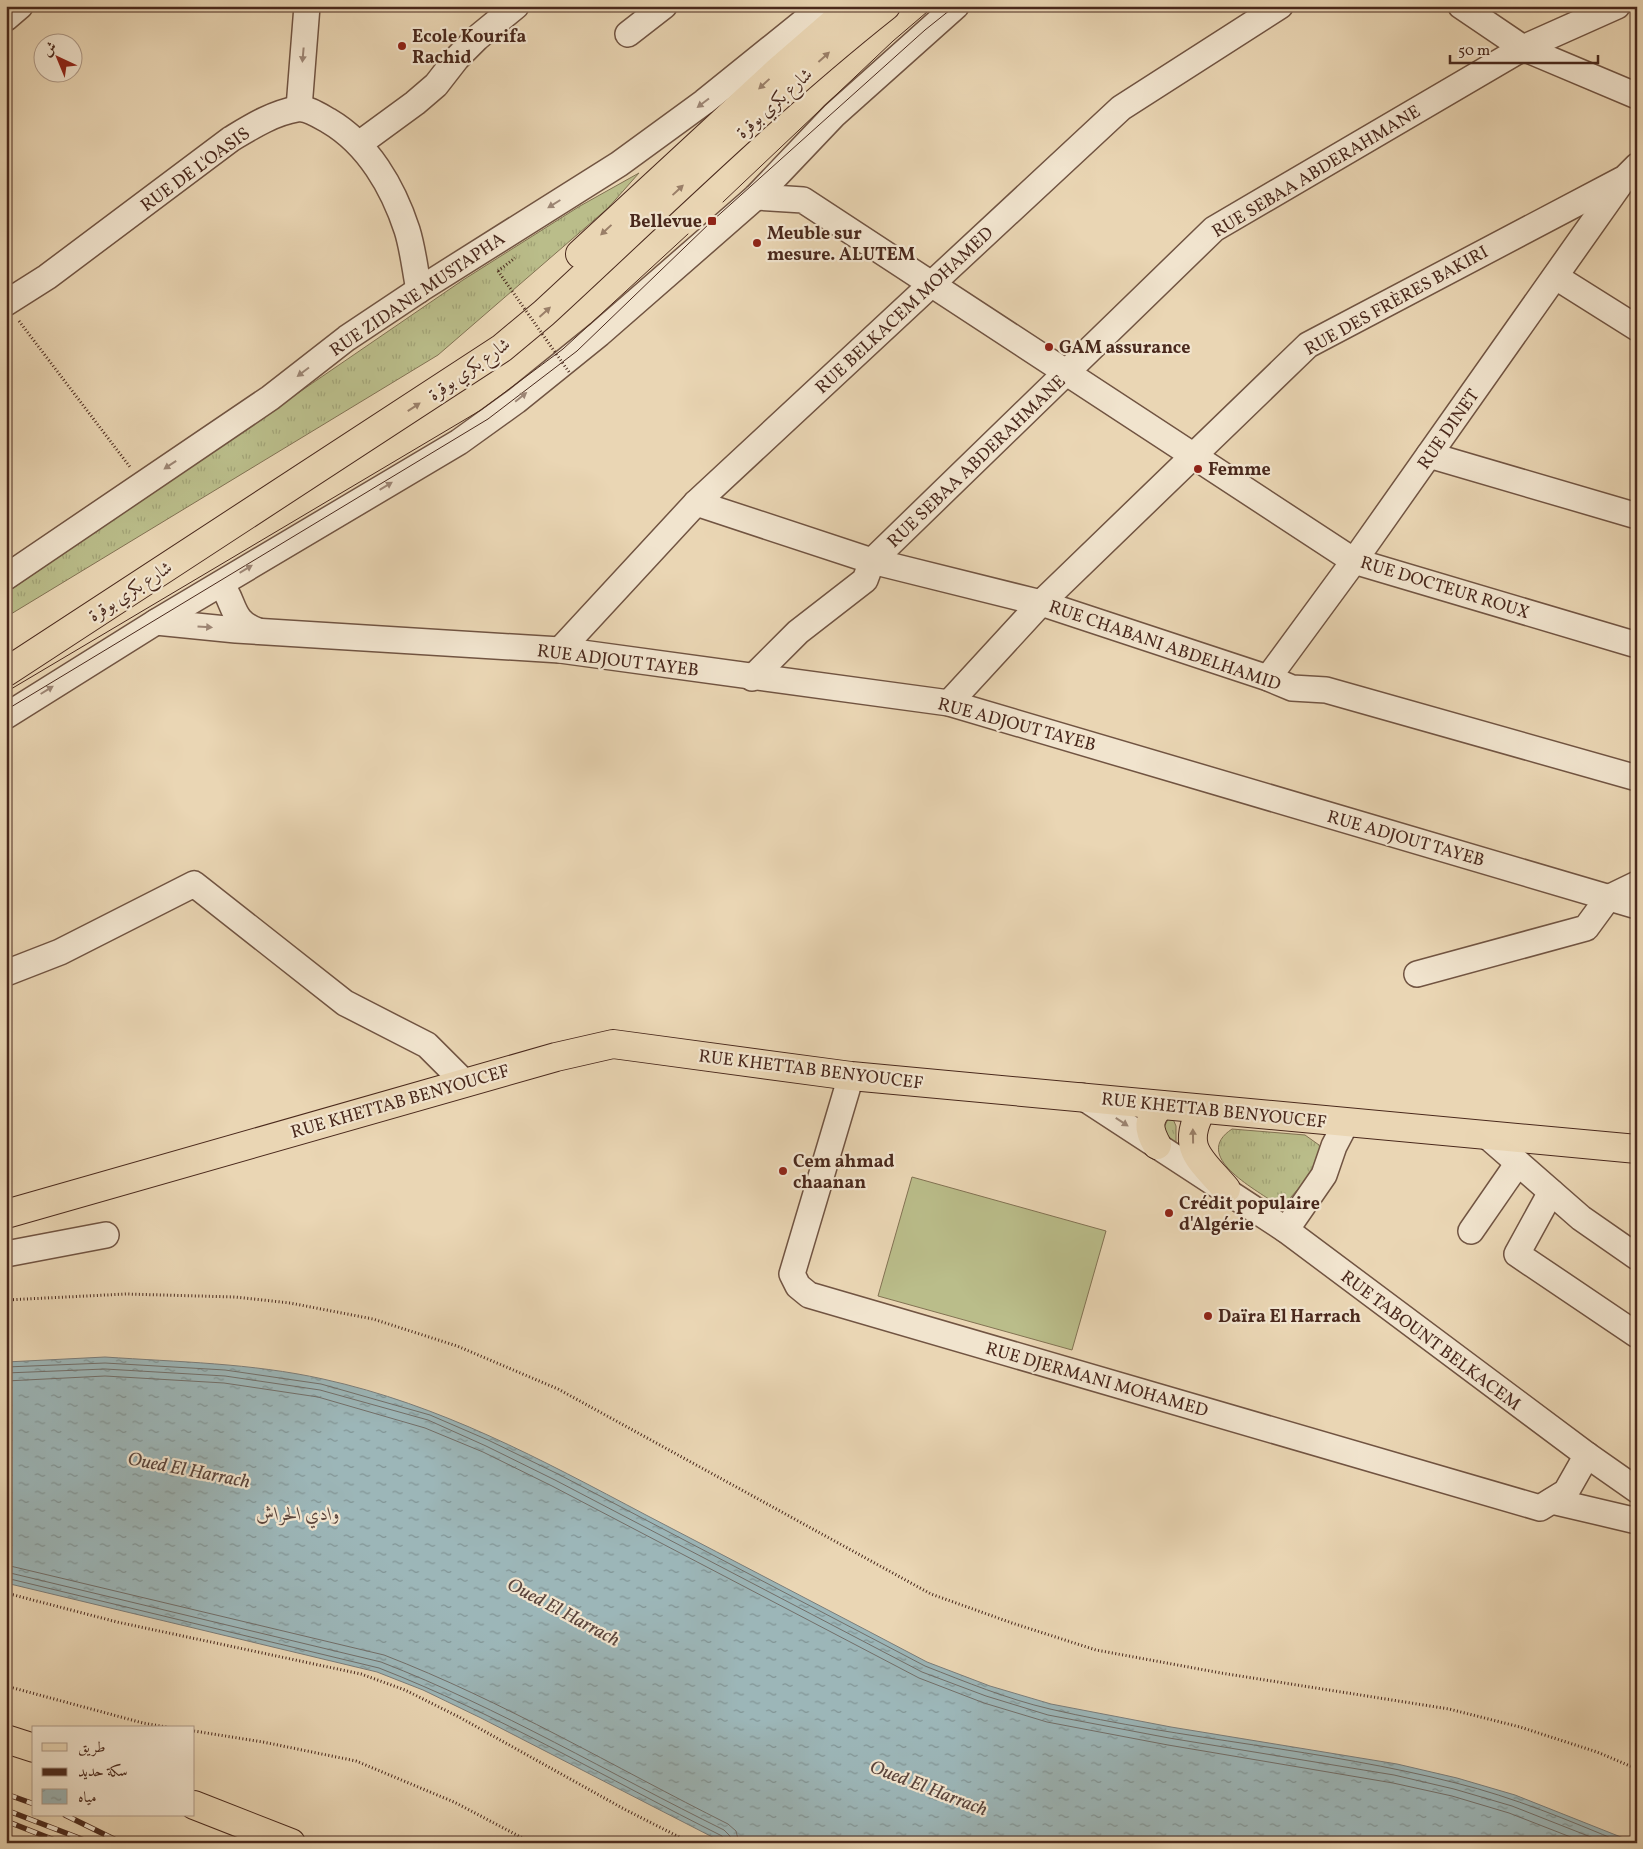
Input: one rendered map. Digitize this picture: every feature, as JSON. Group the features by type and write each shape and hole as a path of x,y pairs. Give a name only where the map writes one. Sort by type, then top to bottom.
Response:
{"main road":[{"name":"شارع بكري بوقرة","path":"6,650 153,560 488,336 530,300 778,71 853,6"},
{"name":"شارع بكري بوقرة","path":"6,672 502,348 544,314 812,68 886,6"},
{"name":"RUE KHETTAB BENYOUCEF","path":"6,1214 556,1057 613,1044 851,1076 1081,1096 1346,1123 1637,1148"},
{"path":"1157,1146 1149,1130 1149,1123 1151,1117 1161,1105"},
{"path":"1202,1109 1194,1124 1191,1139 1200,1158 1226,1189"},
{"path":"6,1739 32,1747"},
{"path":"195,1805 291,1843"}],"street":[{"path":"6,18 20,6"},
{"path":"307,6 299,108 318,114 359,144 382,175 408,232 419,290"},
{"path":"359,144 429,91 476,38 516,6"},
{"path":"628,34 664,6"},
{"name":"RUE ZIDANE MUSTAPHA","path":"6,577 270,398 347,338 419,290 619,164 704,102 822,6"},
{"path":"6,716 156,622 450,447 516,401 599,334 756,197 862,88 956,6"},
{"name":"RUE BELKACEM MOHAMED","path":"560,650 696,503 1121,108 1280,6"},
{"path":"1461,6 1523,48 1637,96"},
{"name":"RUE SEBAA ABDERAHMANE","path":"752,678 798,632 866,580 872,561 1214,229 1523,48 1618,6"},
{"name":"RUE DE L'OASIS","path":"12,312 47,277 231,139 257,124 299,108"},
{"path":"784,168 797,184 803,200"},
{"name":"RUE DINET","path":"1268,678 1354,561 1631,172"},
{"name":"RUE DES FRÈRES BAKIRI","path":"949,703 1041,603 1308,345 1631,172"},
{"name":"RUE DOCTEUR ROUX","path":"756,197 803,200 1354,561 1637,644"},
{"path":"1556,277 1637,328"},
{"path":"1430,455 1637,516"},
{"name":"RUE CHABANI ABDELHAMID","path":"696,503 872,561 1041,603 1268,678 1292,688 1326,690 1637,778"},
{"name":"RUE ADJOUT TAYEB","path":"221,584 229,595 237,618 250,628 258,631"},
{"name":"RUE ADJOUT TAYEB","path":"156,622 258,631 560,650 752,678 949,703 1637,906"},
{"path":"6,973 60,952 194,884 345,1003 428,1045 464,1083"},
{"path":"1416,974 1586,928 1608,898 1637,884"},
{"name":"RUE DJERMANI MOHAMED","path":"851,1076 792,1274 798,1286 809,1295 1540,1508 1552,1501"},
{"name":"RUE TABOUNT BELKACEM","path":"1081,1096 1286,1230 1587,1455 1637,1490"},
{"path":"1286,1230 1324,1175 1334,1146 1346,1123"},
{"path":"1486,1135 1581,1218 1637,1257"},
{"path":"1471,1231 1518,1162"},
{"path":"1551,1192 1517,1254 1637,1335"},
{"path":"6,1254 106,1235"},
{"path":"1552,1501 1566,1492 1587,1455"},
{"path":"1552,1501 1637,1521"}],"path":[{"path":"517,257 498,271 568,372"},
{"path":"12,312 142,484"},
{"path":"6,1300 126,1294 235,1297 290,1303 373,1319 457,1346 558,1388 931,1594 1012,1623 1096,1650 1221,1673 1449,1709 1520,1727 1597,1752 1637,1768"},
{"path":"6,1594 116,1622 360,1674 405,1690 459,1717 624,1809 691,1843"},
{"path":"6,1686 142,1723 160,1726"},
{"path":"195,1731 263,1742 356,1761 454,1802 532,1843"}],"green space":[{"path":"639,173 608,208 438,355 6,617 6,593 463,280 580,206"},
{"path":"1168,1119 1173,1119 1176,1126 1176,1147 1162,1132"},
{"path":"1232,1129 1305,1135 1319,1145 1321,1152 1314,1171 1283,1206 1276,1204 1230,1171 1222,1160 1218,1150 1221,1139"},
{"path":"912,1177 1106,1231 1072,1350 878,1296"}],"water":[{"name":"وادي الحراش","path":"105,1357 214,1364 296,1374 366,1390 408,1403 528,1454 927,1662 990,1686 1051,1704 1171,1727 1397,1764 1457,1778 1515,1795 1636,1843 724,1843 481,1718 423,1690 377,1672 6,1583 6,1362"}],"tram line":[{"path":"723,202 893,41 934,6"},
{"path":"6,710 488,419 577,351 712,221 925,30 955,6"},
{"path":"6,692 481,410 563,349 688,234"}],"railway":[{"path":"6,1794 32,1803"},
{"path":"6,1810 92,1843"},
{"path":"67,1816 122,1843"},
{"path":"6,1821 62,1843"}],"place":[{"name":"Ecole Kourifa Rachid","path":"402,46"},
{"name":"Bellevue","path":"712,221"},
{"name":"Meuble sur mesure. ALUTEM","path":"757,243"},
{"name":"GAM assurance","path":"1049,347"},
{"name":"Femme","path":"1198,469"},
{"name":"Cem ahmad chaanan","path":"783,1171"},
{"name":"Crédit populaire d'Algérie","path":"1169,1213"},
{"name":"Daïra El Harrach","path":"1208,1316"}],"water label":[{"name":"Oued El Harrach","path":"189,1469"},
{"name":"Oued El Harrach","path":"564,1611"},
{"name":"Oued El Harrach","path":"929,1787"}]}
